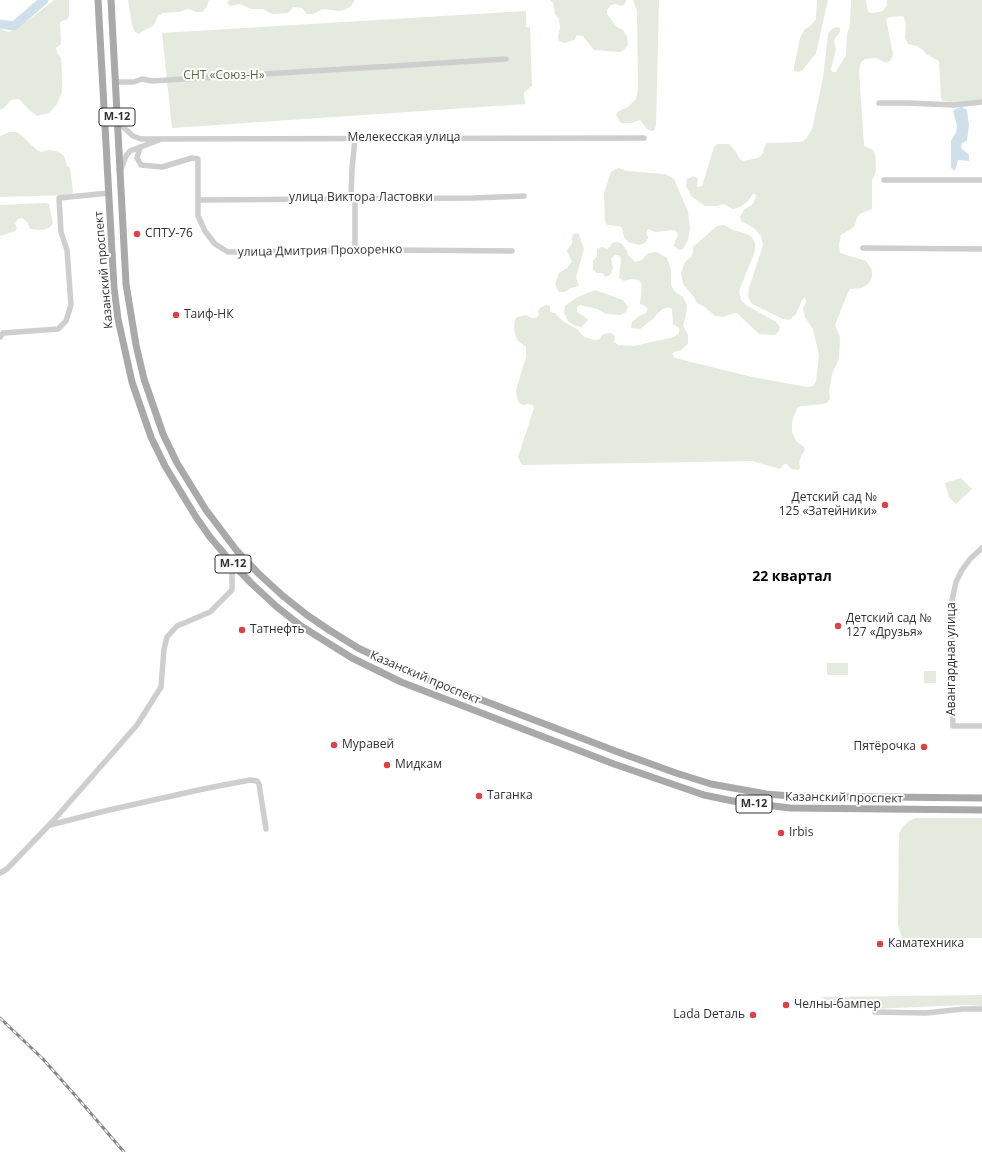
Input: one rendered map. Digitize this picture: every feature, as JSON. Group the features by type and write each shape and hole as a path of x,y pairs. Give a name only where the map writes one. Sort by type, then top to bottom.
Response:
{"main road":[{"name":"Казанский проспект","path":"98,0 114,280 118,319 130,375 151,437 179,490 210,537 251,583 277,607 318,637 376,671 415,688 674,786 704,795 733,801 817,810 982,810"},
{"name":"Казанский проспект","path":"111,0 126,284 136,345 144,379 163,434 177,463 206,510 221,531 259,574 283,596 307,615 358,648 383,661 413,674 542,723 676,773 711,784 737,790 766,794 827,798 946,796 982,798"},
{"path":"537,734 544,733 546,729 542,723"}],"street":[{"path":"115,82 134,82 142,79 152,81 506,59"},
{"path":"879,103 954,105 982,102"},
{"name":"Мелекесская улица","path":"118,122 133,136 141,138 644,138"},
{"path":"120,170 126,156 130,151 163,138"},
{"path":"354,138 352,169 355,251"},
{"name":"улица Дмитрия Прохоренко","path":"140,147 137,158 141,165 162,167 192,158 198,159 198,216 205,230 215,244 228,252 512,251"},
{"path":"884,180 982,180"},
{"path":"0,337 3,333 58,329 66,322 71,305 67,250 61,232 58,198 108,193"},
{"name":"улица Виктора Ластовки","path":"198,200 474,198 524,196"},
{"path":"864,248 982,249"},
{"name":"Авангардная улица","path":"982,548 970,559 962,570 953,590 951,605 952,726 982,726"},
{"path":"0,873 7,869 49,825 137,725 161,687 164,649 167,637 177,626 210,612 232,590 232,563"},
{"path":"49,825 117,808 250,780 257,781 259,784 266,829"},
{"path":"875,1012 926,1013 963,1009 982,1009"}],"green space":[{"path":"54,0 69,0 68,19 60,23 61,44 56,48 57,53 61,58 62,76 62,92 57,104 49,113 37,116 19,99 11,100 4,108 0,110 0,29 9,32 17,29"},
{"path":"128,0 209,0 206,8 202,12 188,9 179,12 163,13 158,16 154,25 138,34 135,32 132,25"},
{"path":"229,0 355,0 350,7 341,11 323,9 313,14 307,14 302,8 293,7 288,13 272,14 263,9 251,9 240,4 230,6 227,3"},
{"path":"550,0 626,0 625,4 621,6 615,4 611,5 607,10 607,14 617,27 623,30 627,37 628,45 620,52 594,50 583,36 577,35 574,40 565,43 559,41 559,19 555,14 553,3"},
{"path":"633,0 659,0 656,125 655,129 652,131 648,130 640,120 630,123 621,123 616,115 619,111 628,107 636,99 638,89 637,11"},
{"path":"817,0 828,0 816,53 801,71 794,71 800,38 804,30 816,19"},
{"path":"851,0 866,0 868,12 872,13 883,11 887,5 887,0 982,0 982,100 955,103 943,101 941,98 939,61 926,54 917,46 908,44 905,38 906,23 903,16 890,17 886,19 893,54 891,60 887,63 876,58 865,59 861,62 859,70 864,146 873,150 875,154 876,171 872,181 872,209 860,214 855,225 841,235 839,244 840,253 866,261 872,270 872,276 869,283 862,288 850,289 835,325 840,337 839,359 832,374 829,392 830,398 828,402 824,404 801,406 797,408 792,422 792,432 796,441 804,447 805,450 799,462 800,468 798,470 791,469 787,464 784,464 780,469 752,461 522,465 518,457 534,408 533,405 520,404 517,398 516,390 526,357 526,347 517,340 514,330 515,319 526,315 536,318 539,315 538,311 541,307 547,305 550,306 550,311 555,313 564,322 577,329 584,337 595,340 600,339 603,334 611,333 615,336 614,342 618,345 634,346 674,337 679,333 679,328 673,324 672,309 668,307 661,310 653,319 640,329 631,328 632,322 639,316 646,313 648,309 640,304 642,284 639,280 631,279 624,281 619,278 621,259 619,255 615,255 611,259 613,268 611,274 606,277 602,273 596,273 593,269 593,261 597,256 597,249 602,247 607,249 612,243 617,242 622,244 628,255 635,262 642,260 649,253 657,252 667,258 671,270 671,285 675,292 683,297 687,305 683,325 688,335 688,344 681,350 672,354 675,358 752,377 807,387 813,386 816,381 819,355 813,329 805,317 803,309 806,299 804,298 802,300 796,314 789,320 783,319 752,304 748,297 749,288 763,245 761,236 754,228 741,221 740,217 744,210 753,204 756,196 755,194 753,194 748,201 740,207 733,209 724,204 705,206 691,196 686,186 687,179 694,176 698,179 697,186 702,186 714,147 717,144 729,144 743,161 758,158 763,153 767,143 801,142 806,139 812,129 823,78 828,34 832,29 837,27 840,28 840,32 834,40 836,50 831,69 832,72 836,72 846,55 847,34 850,26"},
{"name":"СНТ «Союз-Н»","path":"526,11 526,27 530,27 532,86 524,92 525,104 172,128 162,33"},
{"path":"10,132 16,132 21,135 38,151 57,151 64,156 67,166 70,168 72,194 0,197 0,136"},
{"path":"618,168 626,171 665,174 674,179 688,212 690,229 688,240 683,249 679,250 674,246 678,236 677,232 674,230 655,232 648,229 646,232 648,238 645,243 639,245 628,242 624,237 622,228 619,226 607,225 605,222 604,193 611,172"},
{"path":"49,204 53,223 50,227 43,230 30,229 27,222 22,218 18,219 15,224 17,228 15,231 0,236 0,205"},
{"path":"724,225 733,230 747,234 752,237 755,243 755,251 739,291 741,300 746,305 776,322 780,327 779,331 775,335 759,334 737,313 723,317 715,316 705,307 697,303 683,284 681,273 685,262 693,253 693,247 717,226"},
{"path":"575,233 579,234 584,249 576,277 579,286 571,288 565,292 559,292 555,284 559,273 567,268 572,262 567,251 572,243 572,236"},
{"path":"595,290 623,300 628,307 626,312 621,315 606,314 597,309 580,305 577,307 577,312 588,319 586,322 582,327 576,326 568,321 564,313 565,306 576,298"},
{"path":"961,478 972,489 956,504 949,497 945,483"},
{"path":"827,663 848,663 848,675 827,675"},
{"path":"924,671 936,671 936,683 924,683"},
{"path":"916,818 982,818 982,938 902,938 898,925 899,834 902,828 909,821"},
{"path":"982,995 982,1006 963,1005 852,1010 820,997"}],"water":[{"path":"962,107 967,110 969,125 967,141 962,143 961,148 969,155 969,161 958,160 955,171 951,168 951,141 956,132 957,126 953,111"}],"waterway":[{"path":"0,24 14,26 44,0"}],"railway":[{"path":"0,1018 43,1059 124,1152"}],"place":[{"name":"СПТУ-76","path":"137,234"},
{"name":"Таиф-НК","path":"176,315"},
{"name":"Детский сад № 125 «Затейники»","path":"885,505"},
{"name":"Детский сад № 127 «Друзья»","path":"838,626"},
{"name":"Татнефть","path":"242,630"},
{"name":"Муравей","path":"334,745"},
{"name":"Пятёрочка","path":"924,747"},
{"name":"Мидкам","path":"387,765"},
{"name":"Таганка","path":"479,796"},
{"name":"Irbis","path":"781,833"},
{"name":"Каматехника","path":"880,944"},
{"name":"Челны-бампер","path":"786,1005"},
{"name":"Lada Dеталь","path":"753,1015"}],"district":[{"name":"22 квартал","path":"792,577"}]}
